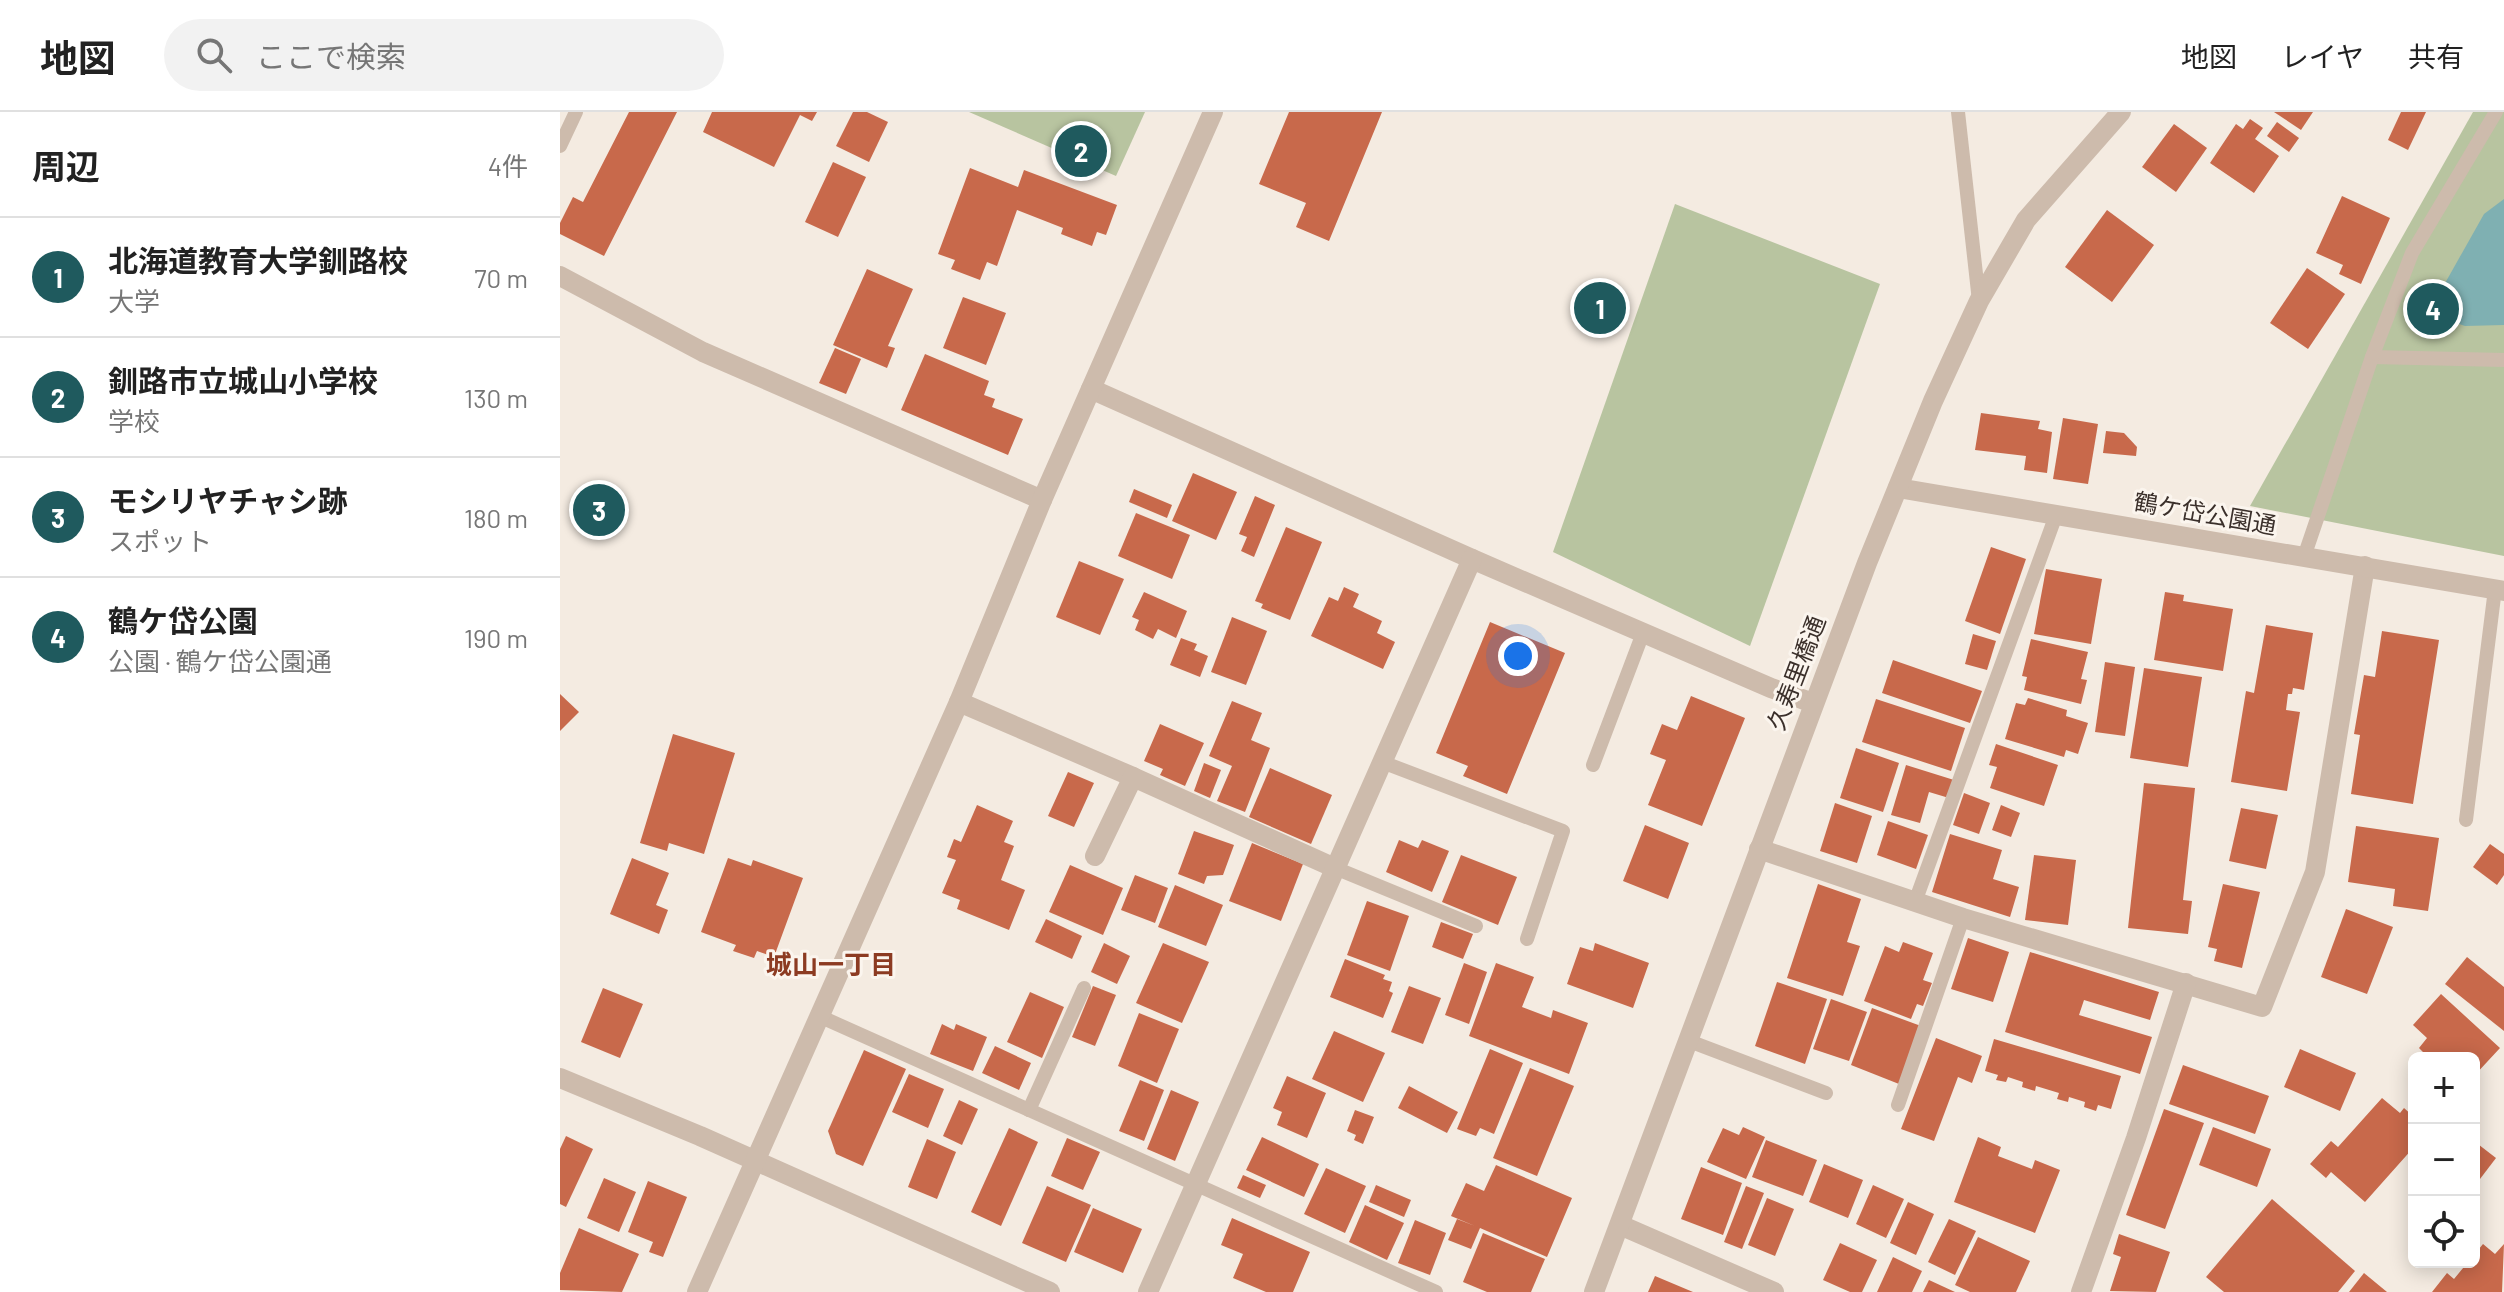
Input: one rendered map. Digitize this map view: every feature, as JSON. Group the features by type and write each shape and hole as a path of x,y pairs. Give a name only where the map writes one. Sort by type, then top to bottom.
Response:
{"street":[{"path":"697,1292 959,702 1042,500 1213,112"},
{"name":"久寿里橋通","path":"1594,1292 1813,703 1898,488 1979,301 2026,220 2121,112"},
{"path":"560,276 703,352 1042,500"},
{"path":"1091,389 1472,559 1771,688 1813,703"},
{"name":"鶴ケ岱公園通","path":"1898,488 2500,590"},
{"path":"1148,1292 1472,559"},
{"path":"1759,849 1963,918 2262,1007 2315,872 2365,566"},
{"path":"959,702 1335,868"},
{"path":"1095,856 1133,777"},
{"path":"2081,1292 2136,1138 2186,983"},
{"path":"560,1078 1050,1292"},
{"path":"1620,1225 1764,1290"}],"lane":[{"path":"560,146 576,112"},
{"path":"1958,112 1979,301"},
{"path":"2304,557 2372,357 2412,253 2496,112"},
{"path":"2372,357 2504,360"},
{"path":"1915,902 2056,515"},
{"path":"2466,820 2500,590"},
{"path":"1593,765 1643,633"},
{"path":"1382,762 1563,831 1527,939"},
{"path":"1335,868 1476,926"},
{"path":"1898,1105 1963,918"},
{"path":"1029,1110 1084,988"},
{"path":"819,1016 1436,1292"},
{"path":"1689,1041 1826,1093"}],"green space":[{"path":"969,112 1145,112 1116,176"},
{"path":"2473,112 2504,112 2504,556 2250,506"},
{"path":"1675,204 1880,284 1750,646 1553,552"}],"water":[{"path":"2504,199 2504,325 2465,326 2439,317 2435,301 2484,214"}],"building":[{"path":"629,112 677,112 604,256 560,234 560,223 573,197 583,202"},
{"path":"712,112 817,112 812,121 800,115 774,167 703,132"},
{"path":"853,112 867,112 888,122 869,162 836,146"},
{"path":"1289,112 1382,112 1329,241 1296,227 1306,203 1259,184"},
{"path":"2274,112 2313,112 2301,130"},
{"path":"2401,112 2426,112 2408,150 2388,140"},
{"path":"2250,119 2263,128 2255,139 2279,156 2254,193 2210,163 2236,124 2243,129"},
{"path":"2277,122 2299,138 2289,152 2267,136"},
{"path":"2174,124 2207,148 2176,192 2142,167"},
{"path":"833,162 866,177 838,237 805,222"},
{"path":"970,168 1018,187 1024,170 1117,205 1106,235 1097,232 1092,246 1061,234 1063,228 1017,210 997,266 987,262 980,280 951,269 955,260 938,254"},
{"path":"2342,196 2390,218 2361,284 2339,274 2343,265 2316,253"},
{"path":"2107,210 2154,245 2112,302 2065,267"},
{"path":"2307,268 2345,294 2308,349 2270,323"},
{"path":"867,269 913,289 888,346 895,348 887,368 833,345"},
{"path":"963,297 1006,313 986,365 943,348"},
{"path":"835,348 861,359 846,394 819,383"},
{"path":"925,354 989,381 984,395 995,399 992,407 1023,419 1008,455 901,410"},
{"path":"1981,413 2040,421 2038,429 2052,432 2047,473 2024,470 2026,456 1975,450"},
{"path":"2063,418 2098,424 2088,484 2053,479"},
{"path":"2106,431 2124,433 2137,447 2136,456 2103,453"},
{"path":"1193,473 1237,492 1216,540 1172,521"},
{"path":"1134,489 1172,505 1167,518 1129,502"},
{"path":"1255,496 1275,505 1254,557 1241,551 1247,537 1239,534"},
{"path":"1136,513 1190,535 1172,579 1118,556"},
{"path":"1286,527 1322,542 1290,620 1261,608 1263,604 1255,601"},
{"path":"1991,547 2026,559 2000,634 1965,621"},
{"path":"1079,561 1124,579 1100,635 1056,617"},
{"path":"2046,569 2102,579 2091,644 2034,634"},
{"path":"1344,587 1359,594 1353,607 1382,621 1377,633 1395,642 1383,669 1311,636 1329,597 1338,601"},
{"path":"1144,592 1187,611 1176,638 1158,629 1153,639 1135,630 1139,620 1132,617"},
{"path":"2165,592 2184,595 2183,601 2233,609 2223,671 2154,660"},
{"path":"1232,617 1267,631 1246,685 1211,672"},
{"path":"1490,622 1565,653 1507,794 1463,776 1468,766 1436,753"},
{"path":"2266,625 2313,633 2304,690 2293,688 2292,694 2288,694 2286,710 2300,712 2287,791 2231,782 2246,691 2254,693"},
{"path":"2382,631 2439,640 2413,804 2351,794 2360,735 2354,734 2364,675 2375,677"},
{"path":"1973,634 1996,641 1987,670 1965,664"},
{"path":"1181,638 1197,644 1194,650 1208,656 1200,677 1170,665"},
{"path":"2031,639 2088,652 2081,679 2087,680 2081,704 2024,690 2027,677 2022,676"},
{"path":"1893,660 1982,691 1970,723 1882,693"},
{"path":"2105,662 2135,667 2125,736 2095,732"},
{"path":"2144,668 2202,677 2188,767 2130,758"},
{"path":"560,694 579,712 560,731"},
{"path":"1691,696 1745,718 1702,826 1648,805 1666,760 1650,754 1662,724 1677,730"},
{"path":"2028,698 2067,710 2066,716 2088,723 2078,754 2066,750 2064,757 2005,739 2016,703 2025,705"},
{"path":"1876,699 1965,728 1951,771 1862,742"},
{"path":"1232,701 1262,713 1251,740 1270,748 1245,812 1217,801 1232,766 1209,756"},
{"path":"1160,724 1204,743 1185,786 1160,775 1163,769 1144,761"},
{"path":"673,734 735,753 704,854 669,843 667,851 640,843"},
{"path":"1996,744 2058,765 2044,806 1990,788 1997,767 1989,765"},
{"path":"1856,748 1899,763 1883,812 1840,798"},
{"path":"1204,763 1221,770 1210,798 1194,791"},
{"path":"1906,765 1954,780 1949,798 1929,792 1920,823 1891,815"},
{"path":"1270,768 1332,795 1311,844 1249,817"},
{"path":"1068,772 1094,783 1074,827 1048,816"},
{"path":"2144,783 2195,788 2183,900 2192,901 2188,934 2128,928"},
{"path":"1964,793 1990,803 1979,834 1953,825"},
{"path":"1835,803 1872,816 1857,863 1820,851"},
{"path":"977,805 1013,821 1004,842 1014,846 1001,880 1025,890 1009,930 957,909 960,900 942,893 956,860 947,857 954,839 961,842"},
{"path":"2001,805 2020,813 2011,837 1992,830"},
{"path":"2241,808 2278,815 2266,869 2229,861"},
{"path":"1888,821 1928,835 1916,869 1877,855"},
{"path":"1645,825 1689,843 1668,899 1623,881"},
{"path":"2356,826 2439,838 2428,911 2393,906 2395,889 2348,882"},
{"path":"1194,831 1234,845 1223,875 1207,876 1204,884 1178,874"},
{"path":"1950,834 2002,850 1993,879 2019,887 2010,917 1932,892"},
{"path":"1399,840 1418,848 1422,840 1449,851 1432,892 1386,872"},
{"path":"1252,843 1303,864 1281,921 1229,901"},
{"path":"2490,844 2504,854 2504,875 2497,885 2473,867"},
{"path":"1461,855 1517,877 1498,925 1442,902"},
{"path":"2034,855 2076,860 2068,925 2025,920"},
{"path":"632,858 669,873 656,905 668,910 659,934 610,914"},
{"path":"728,858 751,866 753,860 803,878 774,957 757,951 754,958 733,951 736,945 701,932"},
{"path":"1070,865 1123,888 1103,935 1049,912"},
{"path":"1135,875 1168,888 1155,923 1121,910"},
{"path":"1818,884 1861,899 1847,942 1860,946 1843,996 1787,978"},
{"path":"2223,884 2260,892 2242,968 2214,961 2217,949 2208,947"},
{"path":"1175,885 1223,905 1206,946 1158,927"},
{"path":"1367,901 1409,916 1390,971 1347,955"},
{"path":"2346,909 2393,927 2367,994 2321,977"},
{"path":"1046,919 1082,936 1072,959 1035,942"},
{"path":"1441,922 1473,934 1463,959 1432,947"},
{"path":"1968,938 2009,952 1993,1002 1951,989"},
{"path":"1903,942 1933,953 1923,980 1932,983 1923,1006 1917,1004 1911,1019 1864,1001 1885,946 1899,952"},
{"path":"1104,943 1130,956 1117,984 1091,972"},
{"path":"1163,943 1209,962 1182,1023 1136,1003"},
{"path":"1595,943 1649,963 1633,1008 1567,984 1580,947 1593,951"},
{"path":"2030,952 2159,992 2150,1020 2084,1000 2079,1015 2152,1037 2140,1074 2005,1032"},
{"path":"2467,957 2504,987 2504,1031 2445,984"},
{"path":"1345,959 1385,975 1383,979 1392,982 1389,991 1393,993 1383,1018 1330,997"},
{"path":"1464,963 1487,972 1469,1024 1445,1015"},
{"path":"1496,963 1534,977 1522,1007 1551,1018 1553,1010 1588,1023 1569,1074 1469,1036"},
{"path":"1777,982 1827,999 1805,1064 1755,1046"},
{"path":"1093,986 1116,995 1095,1046 1072,1037"},
{"path":"1409,986 1441,998 1423,1044 1391,1032"},
{"path":"603,988 643,1004 620,1058 581,1042"},
{"path":"1030,992 1064,1007 1042,1058 1007,1042"},
{"path":"2441,994 2500,1048 2480,1070 2480,1052 2423,1052 2419,1048 2427,1038 2413,1025"},
{"path":"1831,999 1867,1012 1849,1061 1813,1049"},
{"path":"1872,1008 1921,1026 1899,1084 1851,1065"},
{"path":"1139,1013 1179,1029 1157,1083 1118,1066"},
{"path":"942,1024 954,1030 956,1024 987,1037 973,1071 930,1054"},
{"path":"1334,1031 1385,1053 1363,1102 1312,1079"},
{"path":"1936,1038 1982,1056 1972,1083 1958,1077 1934,1141 1901,1129"},
{"path":"1994,1039 2121,1076 2111,1109 2098,1105 2096,1111 2084,1107 2085,1102 2069,1097 2068,1102 2057,1099 2059,1093 2036,1086 2035,1091 2022,1087 2023,1082 2008,1077 2006,1082 1996,1080 1998,1075 1985,1071"},
{"path":"995,1046 1031,1063 1019,1090 982,1073"},
{"path":"1490,1049 1523,1063 1494,1134 1480,1128 1476,1136 1457,1129"},
{"path":"2300,1049 2356,1073 2340,1111 2284,1087"},
{"path":"864,1050 906,1069 863,1166 836,1154 828,1131"},
{"path":"2183,1065 2269,1096 2255,1134 2169,1104"},
{"path":"1530,1068 1574,1086 1537,1176 1493,1158"},
{"path":"909,1074 944,1089 928,1128 892,1112"},
{"path":"1287,1076 1326,1093 1307,1138 1277,1125 1282,1112 1273,1108"},
{"path":"1140,1080 1164,1090 1144,1141 1119,1131"},
{"path":"1409,1086 1458,1112 1447,1133 1398,1108"},
{"path":"1171,1090 1199,1102 1175,1161 1147,1149"},
{"path":"2382,1098 2400,1113 2404,1108 2408,1112 2408,1154 2365,1202 2331,1172 2326,1178 2310,1164 2331,1141 2338,1147"},
{"path":"959,1100 978,1109 962,1145 943,1136"},
{"path":"2164,1109 2204,1123 2165,1229 2126,1215"},
{"path":"1355,1110 1374,1117 1363,1144 1354,1140 1356,1135 1347,1131"},
{"path":"1743,1127 1765,1137 1746,1179 1707,1162 1723,1128 1739,1135"},
{"path":"2213,1127 2271,1149 2257,1187 2199,1165"},
{"path":"1009,1128 1038,1142 1001,1226 971,1212"},
{"path":"566,1136 593,1149 566,1207 560,1204 560,1149"},
{"path":"1262,1137 1319,1164 1304,1197 1246,1170"},
{"path":"1978,1137 2001,1147 1998,1156 2032,1169 2035,1160 2060,1170 2035,1233 1954,1202"},
{"path":"1067,1138 1100,1152 1083,1190 1051,1176"},
{"path":"927,1139 956,1152 937,1199 908,1187"},
{"path":"1766,1140 1817,1160 1803,1196 1752,1177"},
{"path":"2480,1146 2496,1158 2480,1179"},
{"path":"1824,1164 1863,1180 1848,1218 1809,1202"},
{"path":"1496,1165 1572,1198 1547,1257 1480,1228 1471,1249 1448,1240 1457,1219 1475,1226 1451,1216 1466,1183 1484,1191"},
{"path":"1701,1167 1742,1183 1723,1235 1681,1219"},
{"path":"1326,1168 1366,1186 1345,1233 1304,1214"},
{"path":"1243,1175 1266,1185 1260,1198 1237,1188"},
{"path":"604,1178 636,1192 619,1232 587,1218"},
{"path":"648,1181 687,1197 663,1257 649,1252 653,1242 628,1232"},
{"path":"1376,1185 1411,1200 1404,1217 1369,1202"},
{"path":"1873,1185 1904,1199 1886,1238 1856,1224"},
{"path":"1047,1186 1091,1205 1066,1262 1022,1243"},
{"path":"1746,1186 1764,1193 1742,1249 1724,1242"},
{"path":"1767,1198 1794,1209 1775,1256 1748,1245"},
{"path":"2272,1199 2355,1271 2338,1292 2224,1292 2206,1277"},
{"path":"1908,1202 1934,1214 1916,1255 1890,1243"},
{"path":"1365,1205 1404,1223 1387,1260 1349,1242"},
{"path":"1093,1208 1142,1229 1123,1273 1074,1252"},
{"path":"1232,1218 1310,1252 1293,1292 1266,1292 1233,1278 1243,1254 1221,1245"},
{"path":"1949,1219 1976,1231 1955,1275 1928,1262"},
{"path":"1415,1220 1446,1233 1430,1275 1398,1263"},
{"path":"579,1228 639,1254 622,1292 560,1290 560,1273"},
{"path":"1483,1233 1545,1259 1531,1292 1487,1292 1463,1282"},
{"path":"2119,1234 2170,1252 2156,1292 2110,1291 2121,1257 2113,1254"},
{"path":"1978,1237 2030,1261 2016,1292 1970,1292 1955,1285"},
{"path":"1840,1243 1877,1260 1862,1292 1850,1292 1823,1280"},
{"path":"2483,1244 2495,1254 2504,1244 2502,1292 2432,1292 2447,1273 2454,1279 2463,1268 2480,1268 2480,1248"},
{"path":"1893,1257 1922,1271 1912,1292 1877,1292"},
{"path":"2364,1273 2387,1292 2349,1292"},
{"path":"1655,1276 1693,1292 1648,1292"},
{"path":"1929,1280 1955,1292 1923,1292"}],"place":[{"name":"釧路市立城山小学校","path":"1081,151"},
{"name":"北海道教育大学釧路校","path":"1600,308"},
{"name":"鶴ケ岱公園","path":"2433,309"},
{"name":"モシリヤチャシ跡","path":"599,510"}],"district":[{"name":"城山一丁目","path":"831,965"}]}
